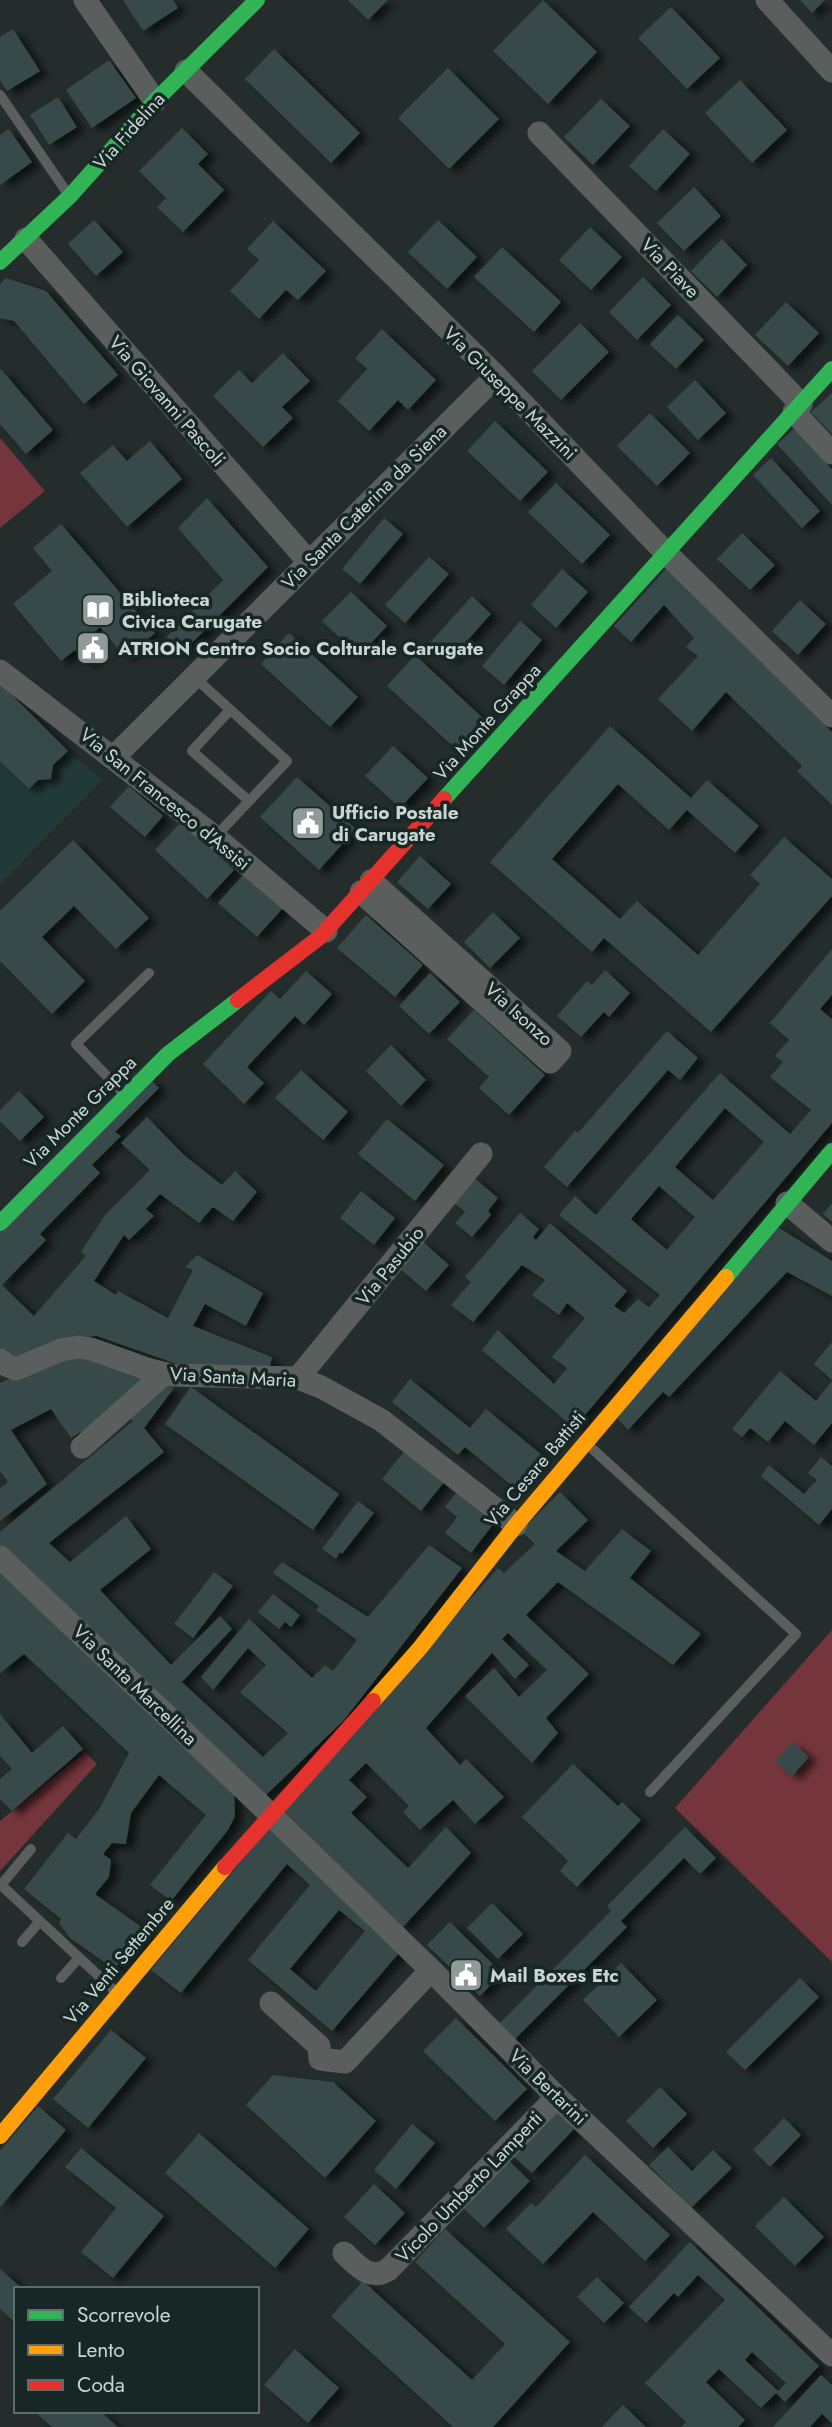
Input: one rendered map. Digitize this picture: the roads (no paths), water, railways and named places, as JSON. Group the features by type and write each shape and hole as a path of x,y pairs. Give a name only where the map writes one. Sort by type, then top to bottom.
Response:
{"street":[{"path":"85,0 155,101"},
{"name":"Via Fidelina","path":"0,262 70,196 155,101 257,0"},
{"path":"767,0 832,71"},
{"name":"Via Giuseppe Mazzini","path":"186,71 496,376 667,554 832,716"},
{"name":"Via Piave","path":"539,133 797,408 832,453"},
{"name":"Via Giovanni Pascoli","path":"26,239 309,562"},
{"name":"Via Monte Grappa","path":"0,1223 185,1040 295,959 326,931 832,369"},
{"name":"Via Santa Caterina da Siena","path":"114,757 496,376"},
{"name":"Via San Francesco d'Assisi","path":"0,671 215,836 326,931"},
{"name":"Via Isonzo","path":"366,887 560,1051 555,1057 550,1062 366,887"},
{"name":"Via Cesare Battisti","path":"270,1814 420,1648 584,1442 832,1151"},
{"name":"Via Pasubio","path":"298,1378 481,1154"},
{"path":"787,1203 832,1241"},
{"name":"Via Santa Maria","path":"4,1367 22,1367 61,1350 78,1347 164,1374 298,1378 321,1387 381,1420 516,1525"},
{"path":"82,1447 164,1374"},
{"name":"Via Santa Marcellina","path":"0,1556 270,1814"},
{"name":"Via Bertarini","path":"270,1814 557,2097 832,2355"},
{"name":"Via Venti Settembre","path":"0,2136 270,1814"},
{"path":"271,2003 319,2046 320,2059 345,2062 431,1970"},
{"name":"Vicolo Umberto Lamperti","path":"344,2253 360,2268 370,2273 376,2275 388,2270 557,2097"}],"lane":[{"path":"0,95 70,196"},
{"path":"194,677 287,761 215,836"},
{"path":"230,710 192,751 249,801"},
{"path":"126,1096 76,1044 149,973"},
{"path":"584,1442 796,1634 650,1792"},
{"path":"31,1849 1,1885 118,1994"},
{"path":"22,1942 40,1921"},
{"path":"61,1978 79,1958"}],"place":[{"name":"Biblioteca Civica Carugate","path":"98,610"},
{"name":"ATRION Centro Socio Colturale Carugate","path":"93,648"},
{"name":"Ufficio Postale di Carugate","path":"308,823"},
{"name":"Mail Boxes Etc","path":"466,1975"}]}
